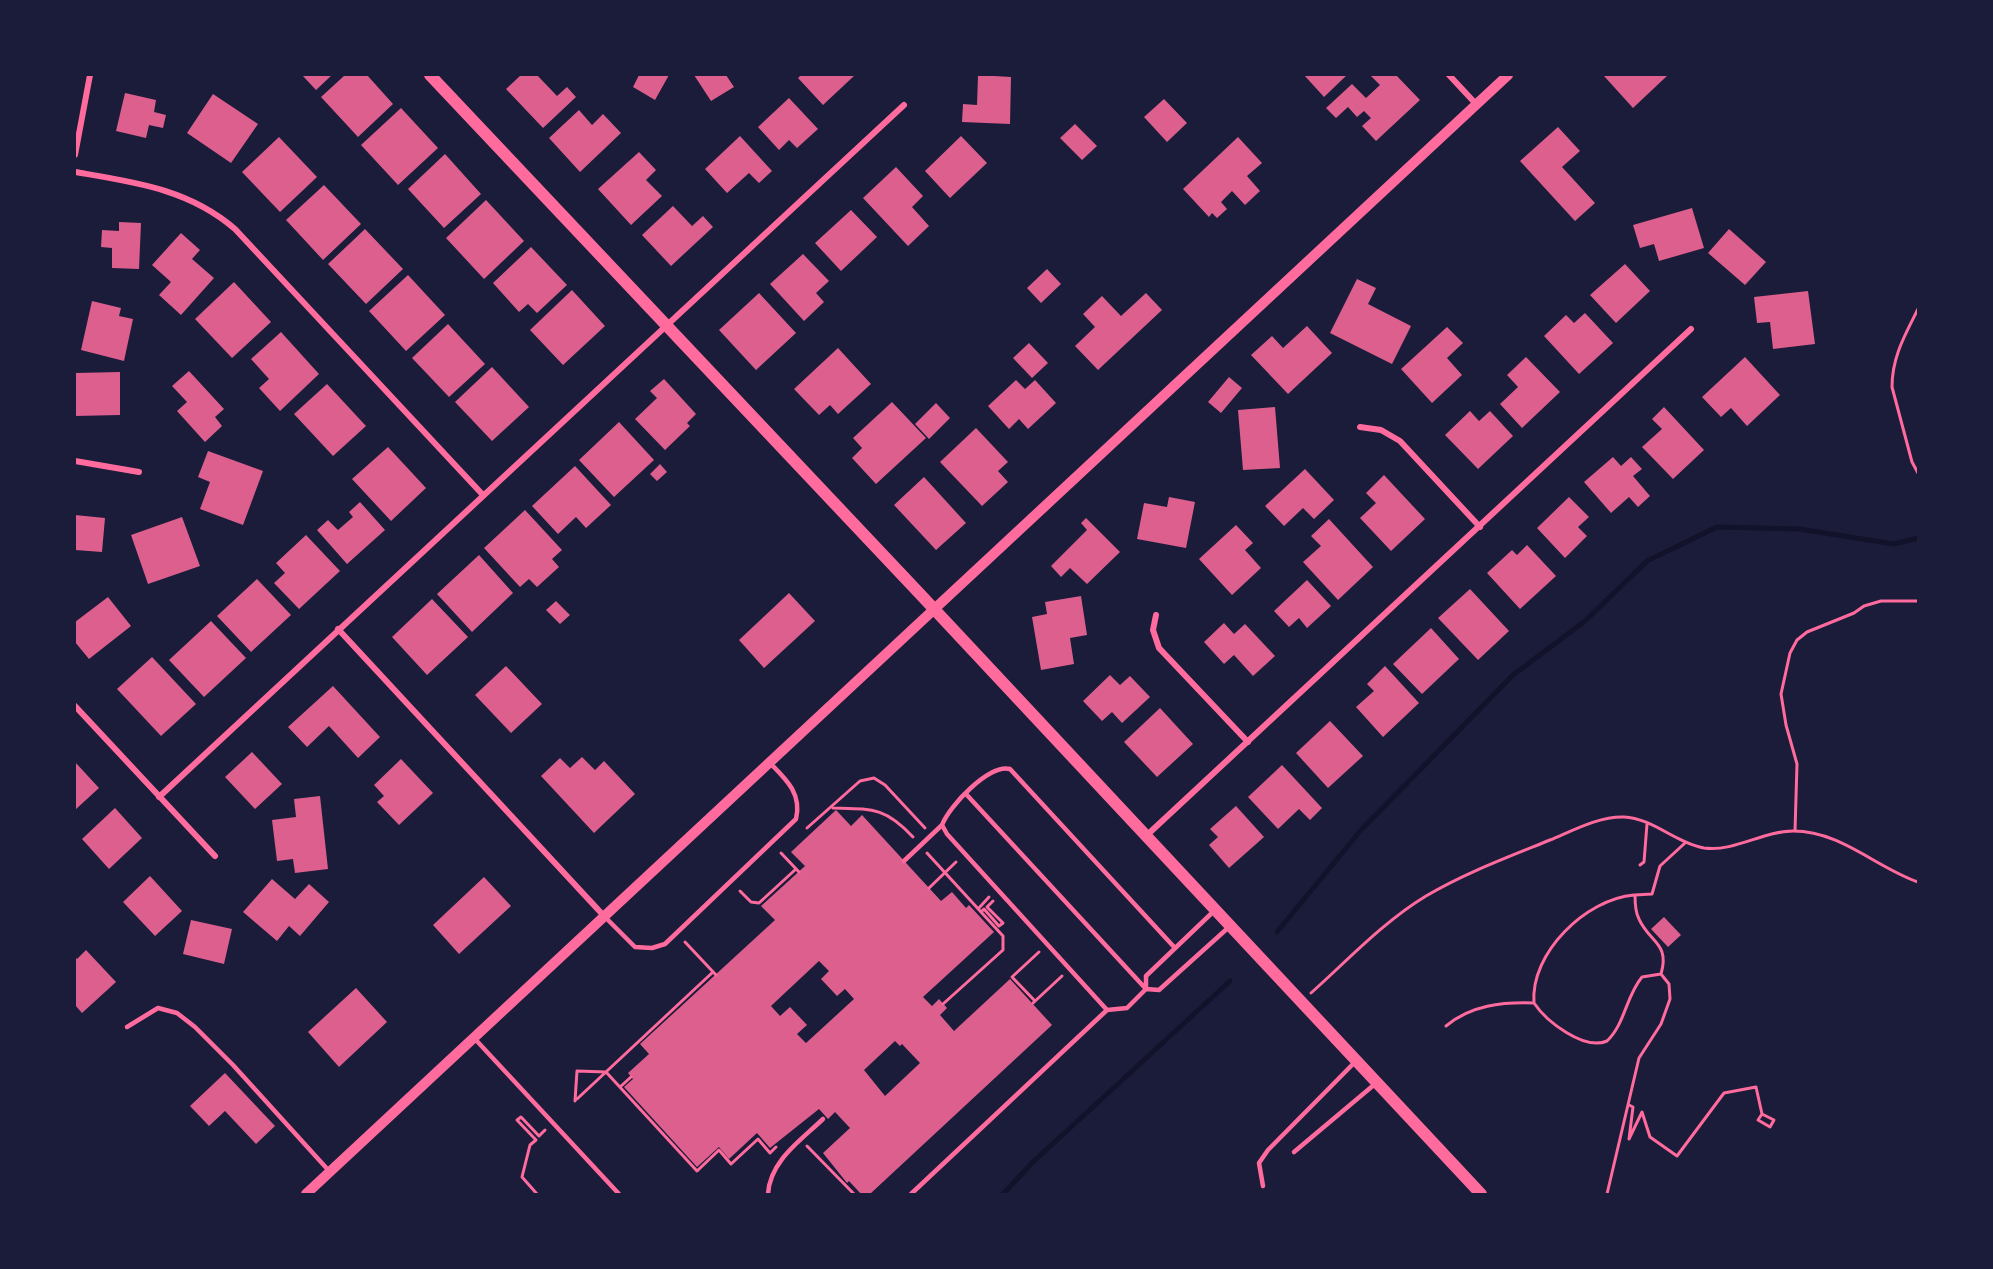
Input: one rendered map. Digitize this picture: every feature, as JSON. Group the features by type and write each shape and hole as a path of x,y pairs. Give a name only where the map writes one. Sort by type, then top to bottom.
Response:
{"main road":[{"path":"430,75 1481,1194"}],"street":[{"path":"75,155 90,75"},
{"path":"1449,75 1476,104"},
{"path":"306,1194 1508,75"},
{"path":"159,797 904,105"},
{"path":"75,172 171,190 217,213 235,229 483,495"},
{"path":"1146,836 1691,329"},
{"path":"1360,428 1381,430 1400,441 1480,527"},
{"path":"75,461 139,472"},
{"path":"1156,615 1153,630 1159,648 1248,742"},
{"path":"338,629 604,916"},
{"path":"75,706 215,856"}],"lane":[{"path":"604,916 635,947 652,948 665,944 796,819 799,806 795,792 769,762"},
{"path":"904,861 942,825 950,809 989,773 1004,768 1010,769 1175,948"},
{"path":"966,794 1146,989 1160,990 1230,926"},
{"path":"942,825 947,834 1107,1010"},
{"path":"911,1194 1107,1010 1127,1008 1146,989 1146,975 1215,910"},
{"path":"127,1026 158,1008 177,1013 233,1065 330,1172"},
{"path":"474,1036 618,1194"},
{"path":"1263,1186 1260,1163 1268,1150 1357,1060"},
{"path":"1294,1152 1377,1082"},
{"path":"768,1194 769,1180 774,1168 823,1119"}],"path":[{"path":"1918,309 1897,351 1892,387 1912,462 1918,473"},
{"path":"1795,831 1797,764 1786,724 1781,694 1790,653 1797,640 1807,632 1854,613 1864,606 1881,601 1918,601"},
{"path":"807,828 860,781 874,778 885,785 931,835"},
{"path":"831,808 869,810 892,816 1003,936 1003,950 943,1004"},
{"path":"1302,1002 1386,925 1425,897 1466,874 1594,822 1624,817 1647,824 1684,843 1707,848 1736,846 1783,832 1817,834 1837,840 1918,882"},
{"path":"1640,864 1644,862 1647,824"},
{"path":"1661,974 1642,977 1634,986 1613,1035 1602,1043 1581,1039 1564,1030 1538,1010 1534,1003 1535,978 1570,925 1600,904 1635,895 1652,894 1660,866 1684,843"},
{"path":"740,891 752,902 759,903 798,870 781,853"},
{"path":"929,888 956,862 950,856"},
{"path":"981,889 1000,910"},
{"path":"1607,1194 1639,1058 1661,1024 1670,999 1669,984 1661,974 1664,952 1638,919 1635,895"},
{"path":"979,910 989,897"},
{"path":"979,910 984,909 999,926 1003,923 987,907 993,901"},
{"path":"685,942 714,974 606,1072 598,1079 575,1101 577,1071 606,1072 697,1171 718,1149 731,1164 758,1139 770,1153 781,1142 798,1143 809,1146 854,1194"},
{"path":"1031,943 1047,960"},
{"path":"1039,952 1012,977 1034,1002 1062,976"},
{"path":"1054,968 1069,984"},
{"path":"1446,1026 1456,1018 1483,1007 1511,1002 1534,1003"},
{"path":"620,1087 631,1077"},
{"path":"1629,1105 1633,1107 1629,1139 1642,1112 1650,1137 1677,1156 1724,1093 1756,1087 1762,1114"},
{"path":"1762,1114 1774,1120 1770,1127 1758,1119 1762,1114"},
{"path":"537,1194 522,1177 530,1145 536,1140 518,1120 521,1117 539,1136 545,1130"}],"building":[{"path":"302,75 332,75 316,90"},
{"path":"345,75 367,75 393,104 358,137 321,97"},
{"path":"521,75 537,75 557,96 567,87 576,97 543,128 506,89"},
{"path":"639,75 669,75 655,100 633,87"},
{"path":"694,75 726,75 734,87 711,101"},
{"path":"801,75 855,75 823,105 798,78"},
{"path":"978,75 1011,77 1010,124 962,122 963,104 977,105"},
{"path":"1304,75 1347,75 1324,97"},
{"path":"1370,75 1396,75 1420,100 1376,141 1362,126 1371,118 1364,111 1357,117 1348,107 1336,118 1326,108 1352,84 1366,98 1380,85"},
{"path":"1668,75 1633,108 1604,76"},
{"path":"125,93 156,100 154,112 166,115 163,128 149,125 146,138 116,131"},
{"path":"213,94 258,124 231,163 187,133"},
{"path":"789,98 818,129 797,148 789,140 779,150 758,127"},
{"path":"1164,99 1187,123 1167,142 1144,117"},
{"path":"401,108 438,148 398,185 361,145"},
{"path":"579,110 592,125 603,114 621,133 580,172 549,138"},
{"path":"1075,124 1097,146 1082,160 1060,138"},
{"path":"1558,127 1580,151 1562,167 1595,203 1575,221 1520,161"},
{"path":"740,136 772,171 759,183 749,173 727,193 705,169"},
{"path":"961,136 987,163 950,198 925,171"},
{"path":"279,137 317,177 280,212 242,172"},
{"path":"1238,137 1262,163 1247,176 1260,191 1245,205 1232,191 1221,202 1227,209 1217,218 1212,213 1209,217 1183,189"},
{"path":"639,152 656,170 646,180 662,196 631,225 598,189"},
{"path":"445,154 481,194 444,228 408,189"},
{"path":"896,167 923,196 912,207 929,226 908,246 863,198"},
{"path":"324,185 361,224 323,260 286,220"},
{"path":"486,200 524,241 484,279 446,238"},
{"path":"673,206 692,226 703,216 713,227 671,266 642,235"},
{"path":"1692,208 1704,248 1659,261 1654,244 1640,248 1633,225"},
{"path":"851,210 877,237 841,271 815,243"},
{"path":"119,222 141,223 139,269 112,268 112,248 101,247 102,230 119,231"},
{"path":"365,229 403,269 366,304 328,264"},
{"path":"1729,229 1766,262 1745,285 1708,253"},
{"path":"181,233 200,250 192,259 214,278 181,315 159,295 171,282 152,265"},
{"path":"531,247 567,285 537,313 528,304 519,312 493,283"},
{"path":"803,254 829,281 816,293 824,302 804,321 770,284"},
{"path":"1625,264 1650,291 1616,323 1590,295"},
{"path":"1047,269 1061,284 1041,303 1027,288"},
{"path":"408,275 445,315 406,351 369,311"},
{"path":"1357,279 1376,288 1368,304 1411,326 1392,364 1330,333"},
{"path":"234,282 271,322 232,358 195,319"},
{"path":"572,290 605,326 563,365 530,330"},
{"path":"1808,291 1815,344 1773,349 1770,322 1757,323 1754,297"},
{"path":"759,293 796,333 756,370 719,330"},
{"path":"1146,293 1162,310 1098,370 1075,346 1095,327 1083,314 1102,296 1121,316"},
{"path":"92,301 121,308 119,316 133,319 124,361 81,350"},
{"path":"1585,313 1613,343 1579,374 1544,336 1566,315 1574,323"},
{"path":"448,324 485,364 449,397 412,358"},
{"path":"1307,326 1332,353 1288,394 1251,355 1272,336 1283,348"},
{"path":"1447,327 1463,343 1447,358 1462,375 1432,403 1401,369"},
{"path":"281,332 319,374 280,411 259,388 269,379 251,359"},
{"path":"1029,343 1048,363 1032,378 1013,358"},
{"path":"838,348 871,384 838,414 830,405 819,415 794,389"},
{"path":"1526,357 1560,392 1522,428 1500,404 1518,387 1507,375"},
{"path":"1745,357 1780,395 1747,426 1731,408 1721,417 1702,397"},
{"path":"492,367 529,407 492,441 455,402"},
{"path":"189,371 224,409 215,417 222,426 205,442 177,411 187,402 172,386"},
{"path":"120,372 120,415 75,416 75,373"},
{"path":"1229,377 1242,388 1221,413 1208,402"},
{"path":"664,379 696,414 687,423 690,426 665,450 635,419 657,398 650,391"},
{"path":"1016,380 1025,389 1035,380 1056,403 1028,429 1019,419 1009,429 988,406"},
{"path":"327,384 366,426 333,456 294,414"},
{"path":"892,402 926,438 876,484 852,458 862,448 853,438"},
{"path":"936,403 950,418 929,439 915,424"},
{"path":"1275,407 1280,468 1243,470 1238,410"},
{"path":"1664,407 1704,450 1673,479 1642,447 1662,429 1652,419"},
{"path":"1470,411 1479,421 1490,411 1513,436 1478,469 1445,435"},
{"path":"619,422 654,460 614,497 579,460"},
{"path":"976,428 1008,462 998,471 1008,482 982,506 940,462"},
{"path":"388,447 426,488 391,521 352,479"},
{"path":"208,451 263,471 243,525 200,509 210,482 198,477"},
{"path":"1613,457 1621,466 1631,457 1642,469 1633,476 1650,496 1638,507 1629,497 1611,513 1584,482"},
{"path":"660,464 667,472 657,481 650,474"},
{"path":"575,466 611,505 586,528 576,517 558,534 532,506"},
{"path":"1305,469 1334,500 1314,519 1303,508 1284,526 1265,506"},
{"path":"1384,475 1425,519 1391,551 1360,518 1376,503 1366,493"},
{"path":"924,477 966,523 936,550 894,505"},
{"path":"1169,497 1195,502 1186,548 1137,539 1144,503 1167,507"},
{"path":"1569,497 1589,517 1578,527 1587,536 1565,558 1537,528"},
{"path":"360,502 385,530 347,564 317,530 328,520 338,530 353,517 349,512"},
{"path":"525,510 562,550 552,559 559,567 537,587 529,579 520,587 484,548"},
{"path":"75,515 105,518 102,552 75,550"},
{"path":"182,517 200,566 148,584 131,535"},
{"path":"1086,518 1120,552 1087,584 1070,568 1061,577 1051,566 1087,530 1081,523"},
{"path":"1329,519 1373,567 1338,600 1303,562 1321,546 1311,536"},
{"path":"1236,525 1253,543 1245,550 1261,568 1232,595 1199,559"},
{"path":"306,535 340,571 299,609 274,583 285,573 276,563"},
{"path":"1527,545 1556,576 1520,609 1487,573 1512,550 1517,555"},
{"path":"479,555 513,593 472,632 437,594"},
{"path":"257,579 291,615 251,652 217,616"},
{"path":"1307,580 1331,606 1307,628 1299,618 1289,627 1274,611"},
{"path":"1470,589 1509,631 1478,660 1438,618"},
{"path":"789,593 815,621 764,668 739,640"},
{"path":"1081,596 1087,635 1070,638 1074,664 1041,670 1032,617 1047,614 1045,602"},
{"path":"108,597 131,626 89,659 75,642 75,622"},
{"path":"432,599 468,637 427,675 392,637"},
{"path":"556,601 570,615 560,624 546,610"},
{"path":"211,621 246,658 204,697 169,660"},
{"path":"1224,623 1234,634 1245,624 1275,656 1253,676 1234,655 1224,664 1204,642"},
{"path":"1431,628 1459,659 1422,694 1393,664"},
{"path":"152,657 196,704 161,736 117,689"},
{"path":"506,666 542,704 511,733 475,695"},
{"path":"1385,666 1419,703 1383,737 1356,707 1374,691 1367,684"},
{"path":"1110,675 1120,685 1130,676 1150,697 1122,723 1112,712 1102,721 1083,701"},
{"path":"333,686 380,737 358,758 329,726 307,747 288,727"},
{"path":"1160,708 1193,744 1157,777 1124,742"},
{"path":"1330,721 1363,756 1328,788 1296,753"},
{"path":"252,752 282,784 255,809 225,777"},
{"path":"582,757 595,770 604,761 635,794 594,833 541,776 560,758 570,768"},
{"path":"401,759 433,793 399,825 377,802 384,796 374,785"},
{"path":"75,762 99,788 75,810"},
{"path":"1282,765 1322,808 1310,820 1299,809 1278,829 1248,797"},
{"path":"320,796 328,869 295,873 293,859 277,861 272,820 296,817 294,799"},
{"path":"1236,806 1264,837 1229,868 1209,845 1218,837 1210,829"},
{"path":"115,808 142,838 109,869 82,839"},
{"path":"836,810 851,826 862,815 941,901 952,892 966,908 969,905 994,932 923,997 932,1006 939,999 947,1008 940,1015 954,1031 1010,979 1052,1025 870,1194 861,1194 849,1181 847,1183 823,1153 850,1128 835,1112 828,1119 819,1109 770,1148 757,1133 729,1159 719,1147 697,1167 624,1087 633,1079 628,1073 649,1054 640,1044 775,920 761,906 805,866 791,852","holes":["819,961 829,971 821,979 837,996 845,989 854,999 806,1043 797,1034 807,1025 790,1007 780,1016 771,1006","895,1041 900,1046 902,1044 920,1063 885,1096 864,1070"]},
{"path":"150,876 182,911 155,936 123,902"},
{"path":"484,877 511,906 459,954 433,925"},
{"path":"272,879 295,899 309,884 329,902 300,936 289,926 277,941 243,912"},
{"path":"1664,917 1681,935 1668,947 1651,929"},
{"path":"191,920 232,929 224,964 183,954"},
{"path":"86,950 116,982 82,1013 75,1005 75,957 77,959"},
{"path":"356,988 387,1022 339,1067 308,1032"},
{"path":"225,1073 275,1126 256,1144 225,1111 209,1126 190,1106"}],"waterway":[{"path":"1277,932 1361,830 1513,675 1585,621 1647,561 1717,527 1799,529 1894,544 1918,538"},
{"path":"1003,1194 1034,1161 1230,981"}]}
